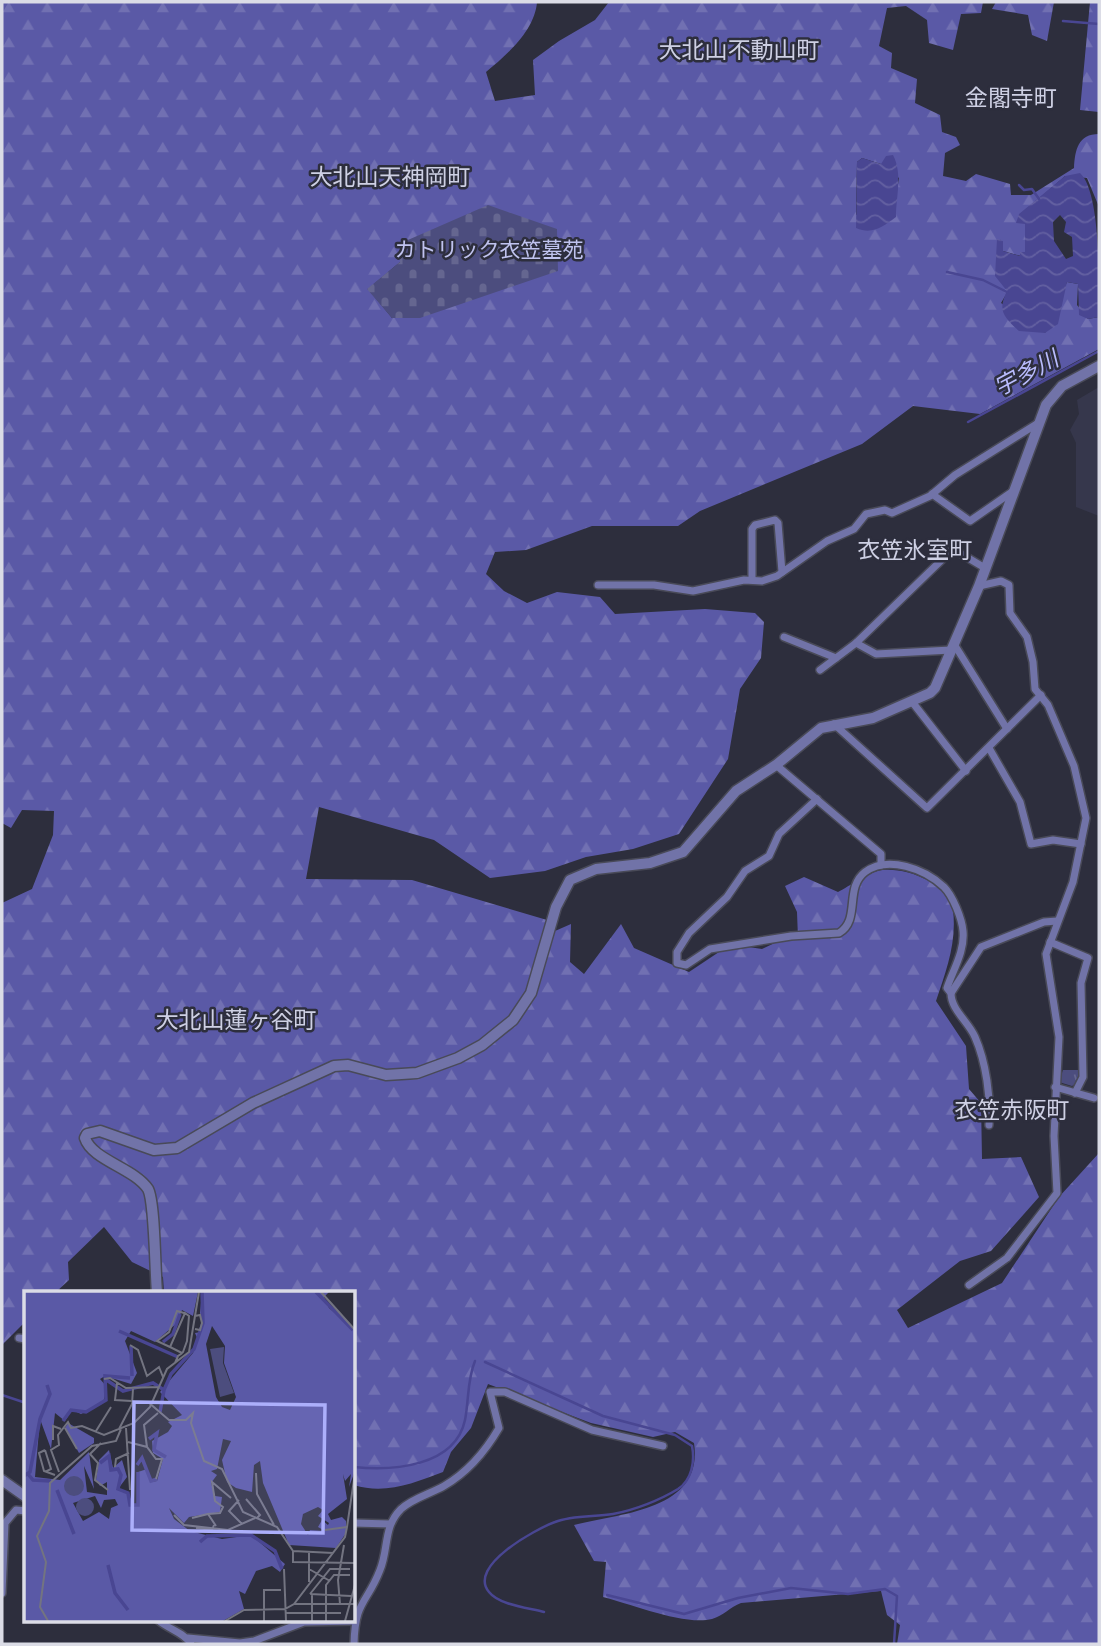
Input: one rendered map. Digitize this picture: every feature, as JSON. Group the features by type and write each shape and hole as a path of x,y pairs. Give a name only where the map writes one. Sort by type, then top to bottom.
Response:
{"street":[{"path":"157,1291 150,1193 137,1178 90,1148 87,1134 100,1131 153,1150 177,1148 253,1103 334,1066 341,1064 386,1075 434,1069 499,1034 524,1006 538,979 556,907 570,880 596,869 650,863 682,852 736,791 776,765 809,736 834,723 873,718 913,703 935,688 979,586 1012,492 1052,393 1099,366"},
{"path":"598,585 654,585 693,591 752,579 762,581 782,572 827,541 853,529 866,514 885,510 892,513 932,494 955,475 1040,422"},
{"path":"932,494 970,521 1012,492"},
{"path":"752,579 752,529 755,525 775,520 778,523 782,572"},
{"path":"820,670 856,643 953,549 985,568"},
{"path":"969,1285 1007,1258 1056,1193 1055,1087 1059,1037 1046,954 1073,882 1086,818 1073,766 1041,695 1035,689 1033,662 1027,637 1010,613 1009,585 1001,581 979,586"},
{"path":"784,637 836,658"},
{"path":"856,643 876,654 952,647"},
{"path":"952,647 1007,729"},
{"path":"834,723 927,808 1041,695"},
{"path":"913,703 966,771"},
{"path":"989,748 1020,802 1031,844 1061,840 1081,844"},
{"path":"776,765 881,854 881,865"},
{"path":"817,799 779,834 769,856 745,871 727,897 689,933 677,952 677,962 686,965 710,949 791,936 839,933 846,929 851,917 853,893 858,880 866,872 894,863 926,876 948,892 963,932 963,944 947,988 954,1006 976,1040 990,1108 989,1125"},
{"path":"951,993 981,947 1044,922 1057,921"},
{"path":"1050,942 1088,958 1081,983 1083,1077 1075,1093"},
{"path":"1055,1087 1094,1098"},
{"path":"355,1621 360,1602 381,1568 390,1524 408,1504 446,1485 473,1465 499,1428 490,1392 505,1392 592,1430 663,1446"},
{"path":"2,1480 24,1496"},
{"path":"2,1593 5,1522 16,1510 24,1511"},
{"path":"355,1523 390,1524"},
{"path":"160,1622 168,1630 190,1641 240,1643 254,1642 303,1622"},
{"path":"354,1644 355,1622"}],"shaded area":[{"path":"1099,387 1099,516 1076,507 1076,443 1070,430 1079,414 1077,400"}],"green space":[{"path":"2,2 537,2 526,32 511,50 486,72 495,101 535,95 533,60 595,20 609,2 983,2 981,13 961,14 953,50 929,43 927,20 906,6 887,8 879,46 892,53 891,68 917,79 915,103 940,115 942,132 956,137 960,145 945,153 943,176 966,181 976,174 1010,184 1011,195 1031,195 1074,168 1079,144 1086,137 1099,134 1099,207 1087,178 1065,176 1037,201 1029,214 1025,252 1021,256 1003,251 1000,239 1008,291 1001,303 1045,333 1067,282 1078,284 1077,305 1088,319 1099,317 1099,349 980,414 913,406 862,444 700,511 678,526 592,526 526,550 495,552 486,574 504,591 527,603 557,592 600,597 615,614 705,609 755,613 764,622 761,658 740,689 728,759 679,834 633,849 586,857 545,871 490,878 434,840 319,807 306,879 412,880 547,920 555,931 571,924 570,962 584,974 621,924 634,948 689,972 722,950 742,946 762,949 781,940 798,938 797,912 785,886 804,877 838,892 871,873 882,870 903,871 925,879 944,892 950,900 954,922 950,957 936,1001 966,1046 969,1089 981,1103 982,1159 1021,1157 1039,1197 991,1251 960,1261 897,1310 908,1328 1002,1283 1059,1197 1099,1153 1099,1644 897,1644 900,1625 887,1615 881,1591 741,1603 716,1618 701,1620 673,1617 603,1597 606,1562 594,1561 574,1525 656,1505 673,1495 686,1482 694,1465 694,1443 675,1432 653,1437 591,1423 488,1384 471,1428 451,1452 443,1472 410,1484 388,1488 355,1485 355,1291 164,1291 163,1277 132,1262 104,1227 68,1262 69,1280 57,1291 24,1291 24,1323 2,1345 2,903 32,889 53,835 54,811 22,810 11,828 2,823","holes":["862,158 881,164 899,178 896,197 856,215 857,162","400,262 392,318 368,289"]},
{"path":"996,2 1054,2 1047,41 1032,35 1028,15 992,9"},
{"path":"1090,2 1099,2 1099,112 1080,110"},
{"name":"カトリック衣笠墓苑","path":"488,205 557,229 558,271 420,318 392,318 367,289 400,262 401,243"},
{"path":"1063,1070 1079,1070 1077,1083 1072,1086 1059,1082"}],"water":[{"path":"893,155 898,170 896,217 882,227 872,230 856,228 857,162 862,158 881,164 886,156"},
{"path":"1080,173 1087,183 1092,199 1097,239 1099,317 1088,319 1079,315 1078,284 1067,282 1058,324 1045,333 1019,331 1002,309 1007,291 995,276 997,239 1003,241 1003,251 1020,256 1020,252 1025,252 1025,224 1016,223 1019,214 1065,176","holes":["1060,215 1066,222 1064,232 1072,237 1073,256 1066,259 1054,241 1053,222"]}],"waterway":[{"path":"1063,21 1099,24"},
{"path":"1019,185 1024,190 1032,189 1039,199"},
{"path":"947,272 983,280 1007,292"},
{"name":"宇多川","path":"968,422 1099,351"},
{"path":"355,1467 386,1468 420,1463 449,1448 459,1436 465,1420 469,1383 475,1361"},
{"path":"485,1362 603,1416 675,1435 692,1446 691,1470 687,1481 678,1489 630,1510 555,1522 520,1540 495,1560 487,1571 485,1582 489,1592 507,1603 544,1612"},
{"path":"2,1395 24,1402"},
{"path":"607,1595 684,1614 738,1598 791,1588 848,1594 885,1589 897,1596 894,1644"}],"district":[{"name":"大北山不動山町","path":"739,50"},
{"name":"金閣寺町","path":"1011,98"},
{"name":"大北山天神岡町","path":"390,177"},
{"name":"衣笠氷室町","path":"915,550"},
{"name":"大北山蓮ヶ谷町","path":"236,1020"},
{"name":"衣笠赤阪町","path":"1012,1110"}]}
